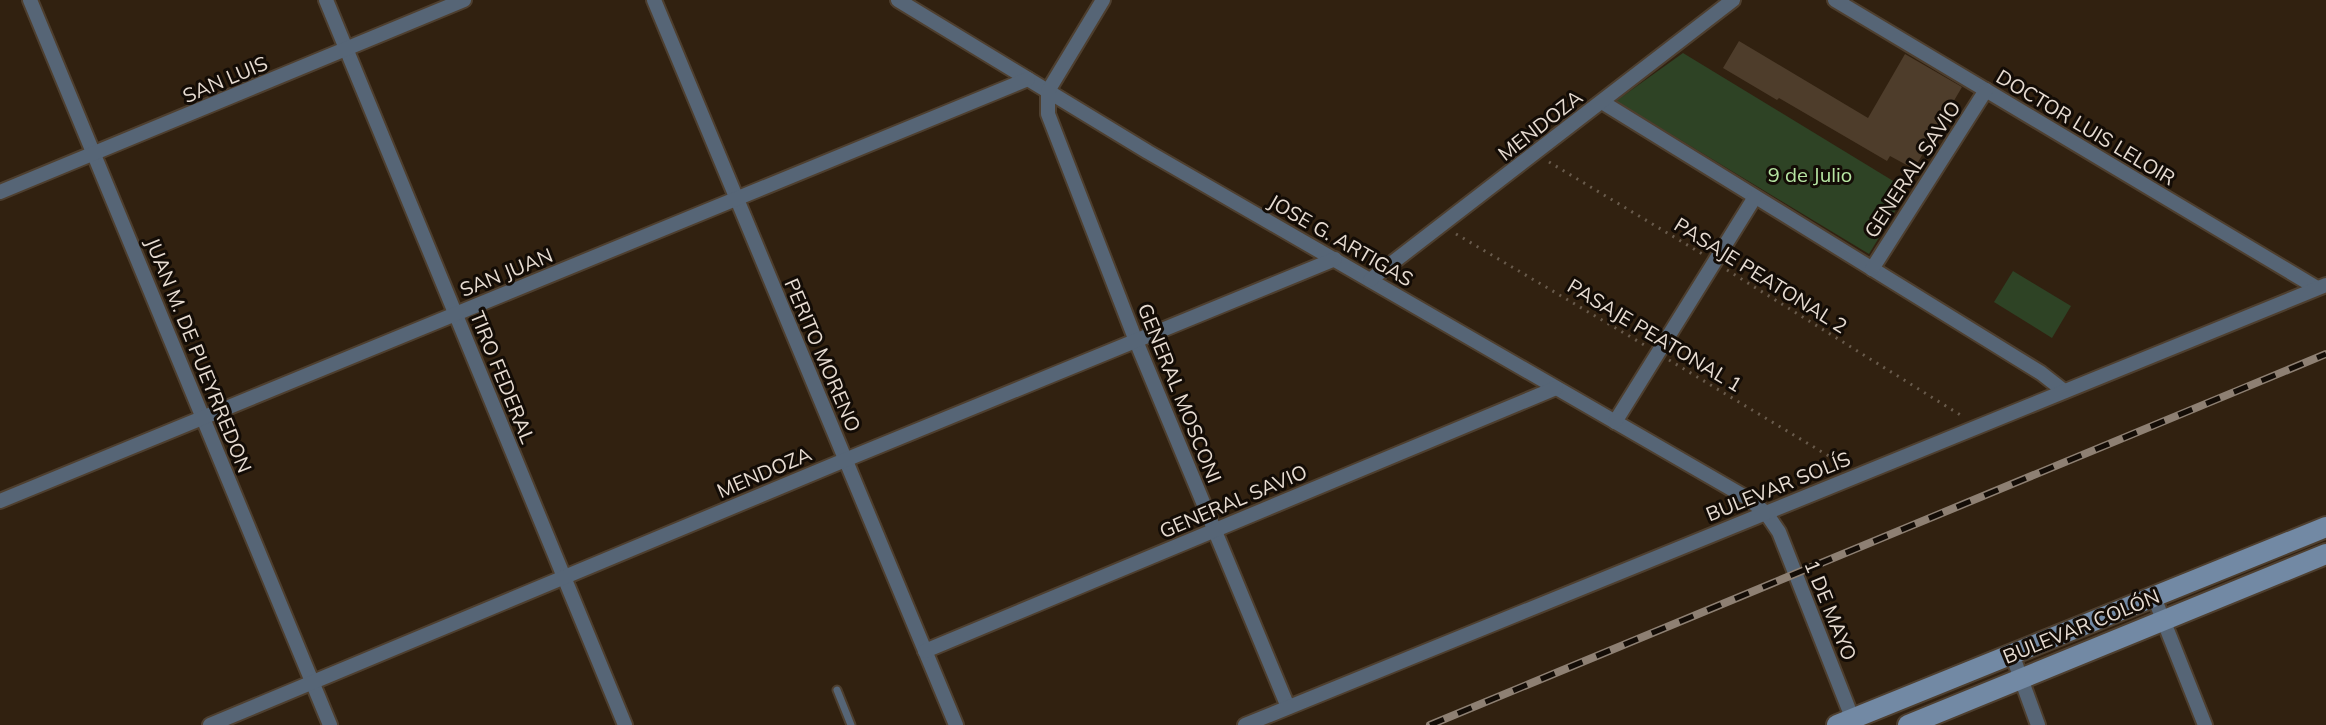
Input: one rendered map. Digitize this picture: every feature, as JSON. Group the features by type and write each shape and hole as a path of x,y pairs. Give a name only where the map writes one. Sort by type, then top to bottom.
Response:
{"main road":[{"name":"BULEVAR COLÓN","path":"1848,723 2326,527"},
{"name":"BULEVAR COLÓN","path":"1908,725 2326,554"}],"street":[{"name":"JUAN M. DE PUEYRREDON","path":"30,0 330,725"},
{"name":"TIRO FEDERAL","path":"326,0 625,725"},
{"name":"SAN LUIS","path":"0,192 464,0"},
{"name":"PERITO MORENO","path":"654,0 956,725"},
{"name":"JOSE G. ARTIGAS","path":"898,0 1370,280 1747,498 1766,513"},
{"path":"1048,91 1103,0"},
{"name":"MENDOZA","path":"1370,280 1733,0"},
{"name":"DOCTOR LUIS LELOIR","path":"1835,0 2321,286"},
{"name":"SAN JUAN","path":"0,501 1028,79"},
{"name":"GENERAL SAVIO","path":"1872,269 1986,90"},
{"name":"GENERAL MOSCONI","path":"1048,91 1048,114 1136,341 1288,707"},
{"path":"1602,102 2041,373 2064,391"},
{"path":"1615,422 1755,197"},
{"name":"MENDOZA","path":"210,725 1335,259"},
{"name":"BULEVAR SOLÍS","path":"1245,725 2321,286"},
{"name":"GENERAL SAVIO","path":"925,651 1556,388"},
{"name":"1 DE MAYO","path":"1766,513 1779,532 1848,723"},
{"path":"2154,597 2205,725"},
{"path":"2012,654 2038,725"}],"lane":[{"path":"837,690 851,725"}],"path":[{"name":"PASAJE PEATONAL 2","path":"1546,159 1962,416"},
{"name":"PASAJE PEATONAL 1","path":"1452,232 1842,464"}],"green space":[{"name":"9 de Julio","path":"1683,53 1908,190 1869,254 1616,101"},
{"path":"2013,271 2071,306 2052,338 1994,302"}],"building":[{"path":"1739,41 1868,118 1905,54 1962,87 1914,169 1890,156 1887,161 1723,68"}],"railway":[{"path":"1430,725 2326,354"}]}
